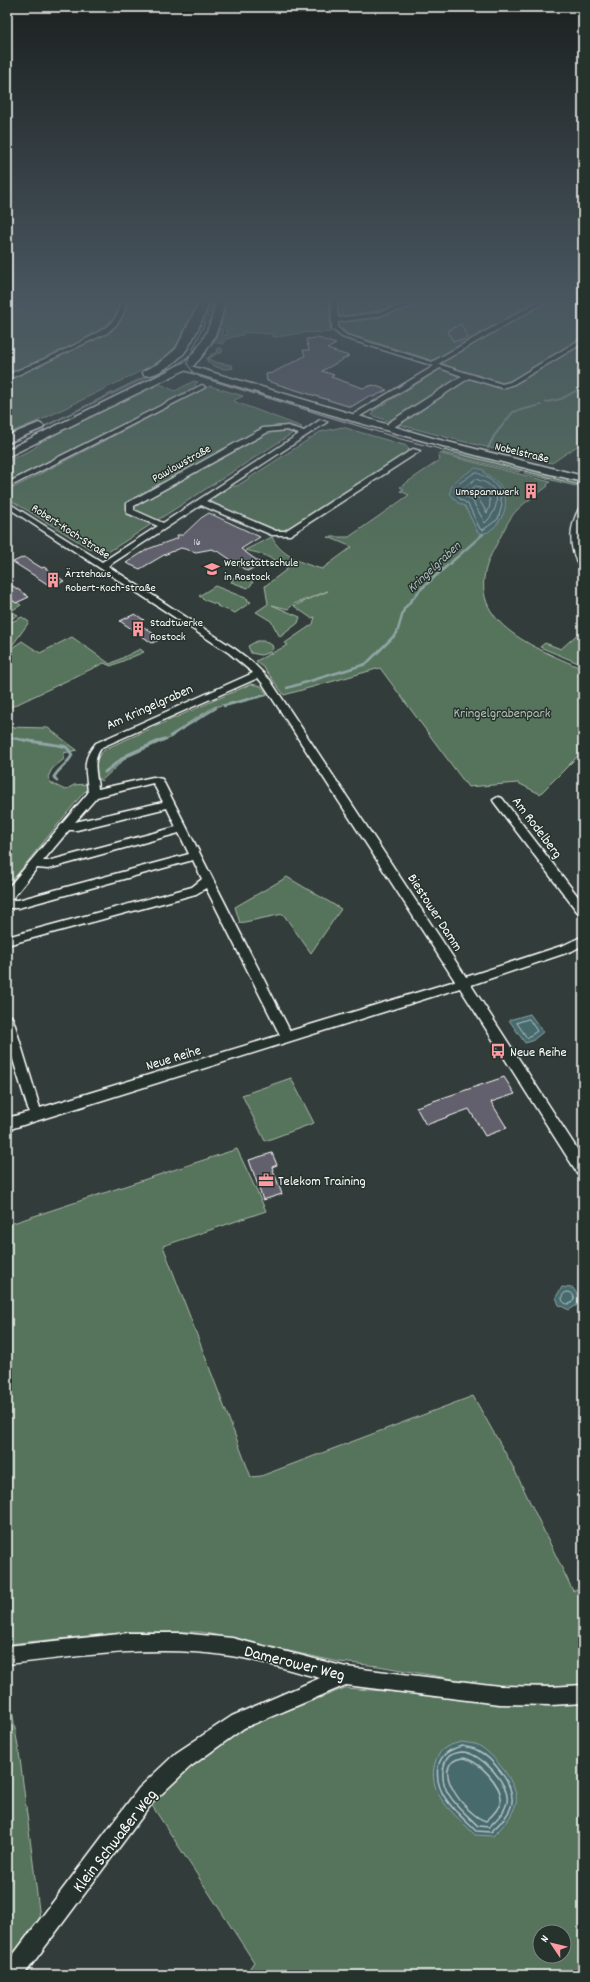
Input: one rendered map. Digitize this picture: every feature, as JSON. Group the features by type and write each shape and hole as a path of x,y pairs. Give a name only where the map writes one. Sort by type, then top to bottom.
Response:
{"main road":[{"path":"7,440 114,389"},
{"path":"7,454 136,389"},
{"name":"Nobelstraße","path":"265,389 447,446 583,480"},
{"name":"Nobelstraße","path":"355,417 391,425 457,444 583,474"}],"street":[{"path":"7,486 197,389"},
{"path":"355,417 398,389"},
{"path":"391,425 446,389"},
{"path":"102,566 323,422"},
{"name":"Pawlowstraße","path":"164,526 130,511 130,505 266,430 288,428 305,434"},
{"path":"201,502 275,533 287,533 416,451"},
{"name":"Robert-Koch-Straße","path":"7,504 232,651 259,674"},
{"path":"583,509 579,516 577,553 583,565"},
{"name":"Am Kringelgraben","path":"93,794 89,760 93,751 99,745 259,674"},
{"name":"Biestower Damm","path":"259,674 281,702 583,1170"},
{"path":"7,897 93,794 153,780 158,781 287,1037"},
{"name":"Am Rodelberg","path":"498,800 583,911"},
{"path":"66,826 77,826 170,804"},
{"path":"34,864 48,865 182,829"},
{"path":"7,904 18,904 195,856"},
{"path":"7,941 196,890 208,880"},
{"path":"462,983 568,948 583,940"},
{"name":"Neue Reihe","path":"7,1124 462,983"},
{"path":"7,1019 36,1115"},
{"name":"Damerower Weg","path":"7,1655 128,1642 181,1642 232,1647 346,1676 499,1695 551,1696 583,1694"},
{"name":"Klein Schwaßer Weg","path":"11,1975 146,1795 183,1760 238,1722 346,1676"}],"green space":[{"path":"7,389 103,389 45,418 7,434"},
{"path":"118,389 122,389 9,444"},
{"path":"149,389 172,389 175,391 178,389 193,389 7,484 7,461 33,449 43,440"},
{"path":"203,389 222,389 243,396 233,401 302,427 102,556 7,498 7,491"},
{"path":"408,389 583,389 583,442 552,463 390,422 372,415 373,411"},
{"path":"342,427 407,446 410,453 287,531 278,532 210,503 210,500 231,486 237,486 320,432"},
{"path":"447,448 524,467 519,472 442,453"},
{"name":"Kringelgrabenpark","path":"438,453 550,482 547,485 548,486 517,510 508,522 495,547 485,572 484,593 491,611 504,626 521,639 541,650 583,669 583,751 540,794 518,783 468,787 380,668 284,695 265,669 256,661 288,645 285,643 313,624 315,617 311,618 294,606 328,591 294,604 288,609 272,605 300,617 298,623 280,637 271,621 256,612 268,604 265,586 288,567 262,554 245,550 272,537 286,554 322,569 352,547 328,537 349,537 409,495 400,491 404,489 400,487 440,460"},
{"path":"528,468 583,481 583,488 524,473"},
{"path":"234,577 253,579 252,584 248,588 231,582"},
{"path":"215,586 248,599 247,600 251,602 235,613 202,599 203,598 199,596"},
{"path":"7,596 21,605 11,611 18,615 7,621"},
{"path":"22,617 29,622 9,650 22,641 40,653 72,637 110,664 140,649 144,652 111,666 104,663 7,709 7,624"},
{"path":"583,629 583,665 540,647 545,643 561,649"},
{"path":"257,641 263,641 272,645 273,648 271,652 261,655 251,653 248,646"},
{"path":"251,684 261,686 267,694 214,707 185,725 172,737 127,757 101,781 98,777 95,763 99,755 107,748"},
{"path":"7,727 48,728 77,750 64,753 64,759 52,769 48,777 51,783 65,790 74,785 86,784 87,791 84,792 7,887"},
{"path":"287,877 341,909 311,953 283,914 240,923 235,907"},
{"path":"291,1078 314,1123 265,1141 242,1095"},
{"path":"237,1149 266,1211 163,1246 251,1477 261,1476 473,1396 511,1463 573,1591 583,1586 583,1685 499,1687 378,1666 339,1662 201,1632 129,1632 7,1644 7,1225"},
{"path":"7,1680 20,1759 42,1934 18,1966 26,1975 7,1975"},
{"path":"345,1688 499,1700 583,1703 583,1975 245,1975 254,1962 151,1804 185,1767 239,1730"}],"water":[{"path":"475,468 484,470 484,473 499,484 505,498 503,514 499,522 492,529 484,533 478,533 465,506 458,503 450,493 451,488 456,481"},
{"path":"530,1014 543,1032 532,1041 525,1043 509,1020"},
{"path":"562,1287 573,1288 579,1297 577,1305 569,1310 559,1305 556,1297"},
{"path":"462,1742 476,1744 491,1755 510,1779 514,1788 516,1796 515,1808 507,1821 493,1836 475,1835 451,1811 438,1793 434,1783 433,1772 440,1752 449,1746"}],"building":[{"path":"294,389 387,390 373,397 369,396 351,407"},
{"name":"Werkstattschule in Rostock","path":"209,513 260,537 241,549 262,564 247,571 221,553 212,549 196,552 181,548 164,555 140,569 126,563 148,549 178,538 177,535 183,535 201,518"},
{"path":"24,557 42,568 44,567 64,581 52,587 13,562"},
{"path":"7,582 29,597 16,603 7,596"},
{"name":"Stadtwerke Rostock","path":"135,614 144,620 138,623 161,639 152,643 120,621"},
{"path":"504,1077 515,1094 491,1102 507,1128 485,1136 469,1109 426,1125 416,1107"},
{"name":"Telekom Training","path":"272,1153 277,1165 272,1167 282,1194 263,1200 249,1160"}],"waterway":[{"name":"Kringelgraben","path":"546,402 561,399 578,389"},
{"name":"Kringelgraben","path":"488,448 494,436 513,412 541,405"},
{"name":"Kringelgraben","path":"287,688 366,664 397,633 404,609 421,589 483,534"},
{"name":"Kringelgraben","path":"224,706 266,695"},
{"name":"Kringelgraben","path":"170,736 216,708"},
{"path":"7,737 29,741"},
{"path":"24,740 63,746 69,750 72,755 54,777 57,781"},
{"name":"Kringelgraben","path":"105,772 127,755 161,740"}],"tram line":[{"path":"7,449 129,389"},
{"path":"241,389 401,439 583,486"}],"place":[{"name":"Umspannwerk","path":"531,491"},
{"name":"Werkstattschule in Rostock","path":"212,569"},
{"name":"Ärztehaus Robert-Koch-Straße","path":"53,580"},
{"name":"Stadtwerke Rostock","path":"138,629"},
{"name":"Neue Reihe","path":"498,1051"},
{"name":"Telekom Training","path":"266,1180"}]}
